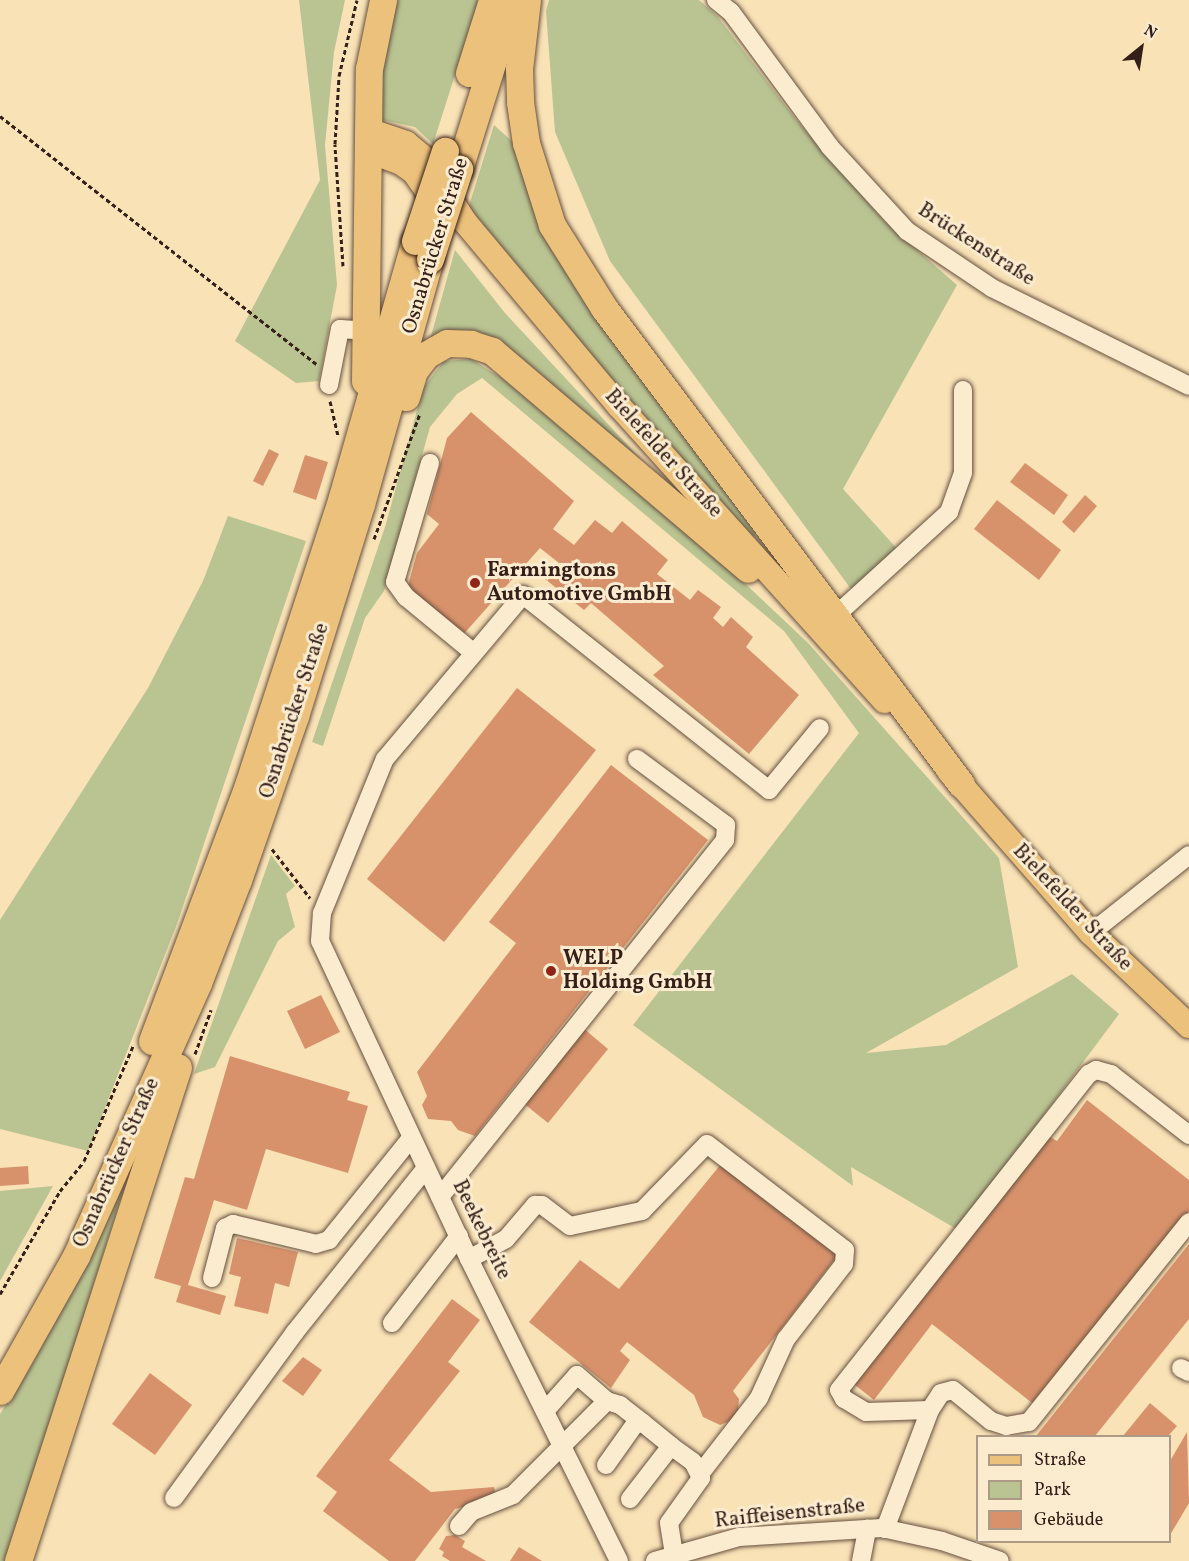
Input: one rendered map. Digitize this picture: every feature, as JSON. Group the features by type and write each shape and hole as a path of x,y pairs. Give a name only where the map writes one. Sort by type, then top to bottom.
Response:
{"highway":[{"path":"364,421 369,69 383,0"},
{"name":"Osnabrücker Straße","path":"452,160 492,0"},
{"name":"Osnabrücker Straße","path":"0,1357 108,1150 161,1020 248,784 364,421 452,160 512,0"},
{"path":"527,0 519,69 520,102 526,143 552,225 604,308 961,784"},
{"name":"Osnabrücker Straße","path":"0,1391 76,1256 198,983 238,880 295,716 377,450 422,250"},
{"path":"377,450 399,419 414,371 426,355 447,343 471,344 492,351 748,569"},
{"path":"18,1561 238,880"}],"main road":[{"name":"Bielefelder Straße","path":"368,140 387,156 414,172 457,234 748,569 961,784"},
{"name":"Bielefelder Straße","path":"368,140 406,143 423,158 465,222 619,406 961,784 1091,933 1189,1026"}],"street":[{"name":"Brückenstraße","path":"716,0 737,6 830,147 907,231 992,288 1189,386"},
{"path":"329,379 340,329 366,331"},
{"path":"834,617 949,512 963,473 963,390"},
{"path":"430,464 395,582 406,597 474,653"},
{"name":"Beekebreite","path":"619,1561 411,1138 320,941 322,913 385,759 523,595 769,790 820,728"},
{"path":"440,1197 725,840 726,825 637,759"},
{"path":"1091,933 1189,855"},
{"path":"930,1410 866,1412 844,1399 839,1390 1089,1074 1096,1070 1111,1074 1189,1135"},
{"path":"212,1278 225,1228 233,1224 316,1244 329,1240 411,1138"},
{"path":"470,1260 506,1239 534,1205 542,1205 570,1226 642,1211 707,1144 844,1250 844,1264 786,1340 759,1398 700,1474"},
{"path":"174,1498 295,1332 426,1168"},
{"path":"885,1529 930,1410 941,1393 953,1390 994,1429 1011,1426 1035,1417 1189,1222"},
{"path":"392,1323 459,1236"},
{"path":"545,1411 577,1375 607,1401 620,1405 693,1462 701,1478 669,1523 674,1553"},
{"path":"459,1526 471,1512 513,1496 607,1401"},
{"path":"606,1465 635,1424 643,1423"},
{"path":"630,1499 671,1446"},
{"path":"861,1561 867,1529"},
{"name":"Raiffeisenstraße","path":"655,1561 674,1553 739,1538 885,1529 942,1540 1000,1561"}],"path":[{"path":"344,267 335,144 339,76 357,0"},
{"path":"0,117 329,379 333,421 340,442"},
{"path":"266,844 322,913"},
{"path":"0,1294 60,1191 84,1161 136,1040"}],"green space":[{"path":"299,0 345,0 334,52 325,145 337,285 319,381 296,383 235,341 320,180"},
{"path":"398,0 479,0 433,144 415,127 378,119 381,66"},
{"path":"549,0 699,0 718,17 797,121 883,220 957,285 843,489 900,552 851,589 610,261 555,132 546,11"},
{"path":"494,125 514,143 760,531 751,538 501,253 469,206"},
{"path":"455,250 505,313 672,493 505,352 429,343"},
{"path":"471,359 503,379 734,573 808,643 999,858 1018,967 866,1053 946,1045 1072,974 1119,1014 958,1230 851,1167 853,1186 633,1025 859,733 784,631 482,378 457,394 430,427 384,591 365,618 323,746 312,742 386,524 423,388 444,361"},
{"path":"228,516 306,541 177,924 88,1151 0,1129 0,920 148,688 203,581"},
{"path":"271,855 295,886 286,894 295,927 278,941 215,1067 194,1074"},
{"path":"126,1181 7,1561 0,1561 0,1414 36,1357"},
{"path":"53,1186 0,1281 0,1191"}],"building":[{"path":"471,412 574,501 553,529 574,545 595,520 612,533 622,521 668,560 657,574 690,600 698,590 721,607 713,618 723,627 731,617 753,637 746,647 799,695 749,754 653,675 664,666 591,603 584,610 545,579 559,563 540,548 462,636 407,589 417,553 439,524 427,514 447,438"},
{"path":"269,449 279,454 263,486 253,481"},
{"path":"305,455 328,462 316,500 293,492"},
{"path":"1025,463 1068,495 1054,515 1010,482"},
{"path":"1085,495 1097,506 1074,533 1062,522"},
{"path":"997,500 1061,550 1039,580 974,529"},
{"path":"517,688 596,750 444,942 367,879"},
{"name":"WELP Holding GmbH","path":"611,765 708,840 475,1136 458,1130 451,1121 428,1119 422,1105 427,1096 417,1072 516,943 489,922"},
{"path":"321,995 340,1032 305,1049 287,1011"},
{"path":"583,1028 608,1049 548,1123 522,1102"},
{"path":"230,1056 350,1092 347,1100 368,1106 348,1173 266,1149 247,1210 214,1200 188,1285 226,1296 220,1315 176,1302 181,1286 154,1278 185,1177 194,1179"},
{"path":"1087,1100 1189,1180 1189,1211 1032,1403 932,1324 874,1400 850,1381 1047,1135 1057,1141"},
{"path":"721,1164 838,1255 733,1391 739,1399 738,1411 730,1421 720,1425 703,1417 694,1395 627,1342 620,1351 630,1360 611,1388 529,1322 580,1260 619,1289"},
{"path":"28,1166 29,1184 0,1186 0,1168"},
{"path":"237,1238 298,1252 289,1287 275,1283 268,1314 234,1306 241,1277 229,1274"},
{"path":"1189,1244 1189,1319 1096,1435 1037,1435"},
{"path":"452,1299 480,1320 448,1362 460,1371 389,1460 431,1492 494,1487 496,1498 455,1509 415,1561 389,1561 323,1511 337,1492 316,1476"},
{"path":"303,1357 322,1370 303,1396 282,1381"},
{"path":"150,1373 192,1405 155,1455 112,1424"},
{"path":"1150,1403 1177,1426 1169,1435 1124,1435"},
{"path":"1187,1432 1189,1503 1171,1533 1171,1459"},
{"path":"455,1535 465,1541 462,1547 486,1561 450,1561 442,1556 444,1552 439,1549 446,1536"},
{"path":"519,1547 542,1561 510,1561"}],"place":[{"name":"Farmingtons Automotive GmbH","path":"475,583"},
{"name":"WELP Holding GmbH","path":"551,971"}]}
